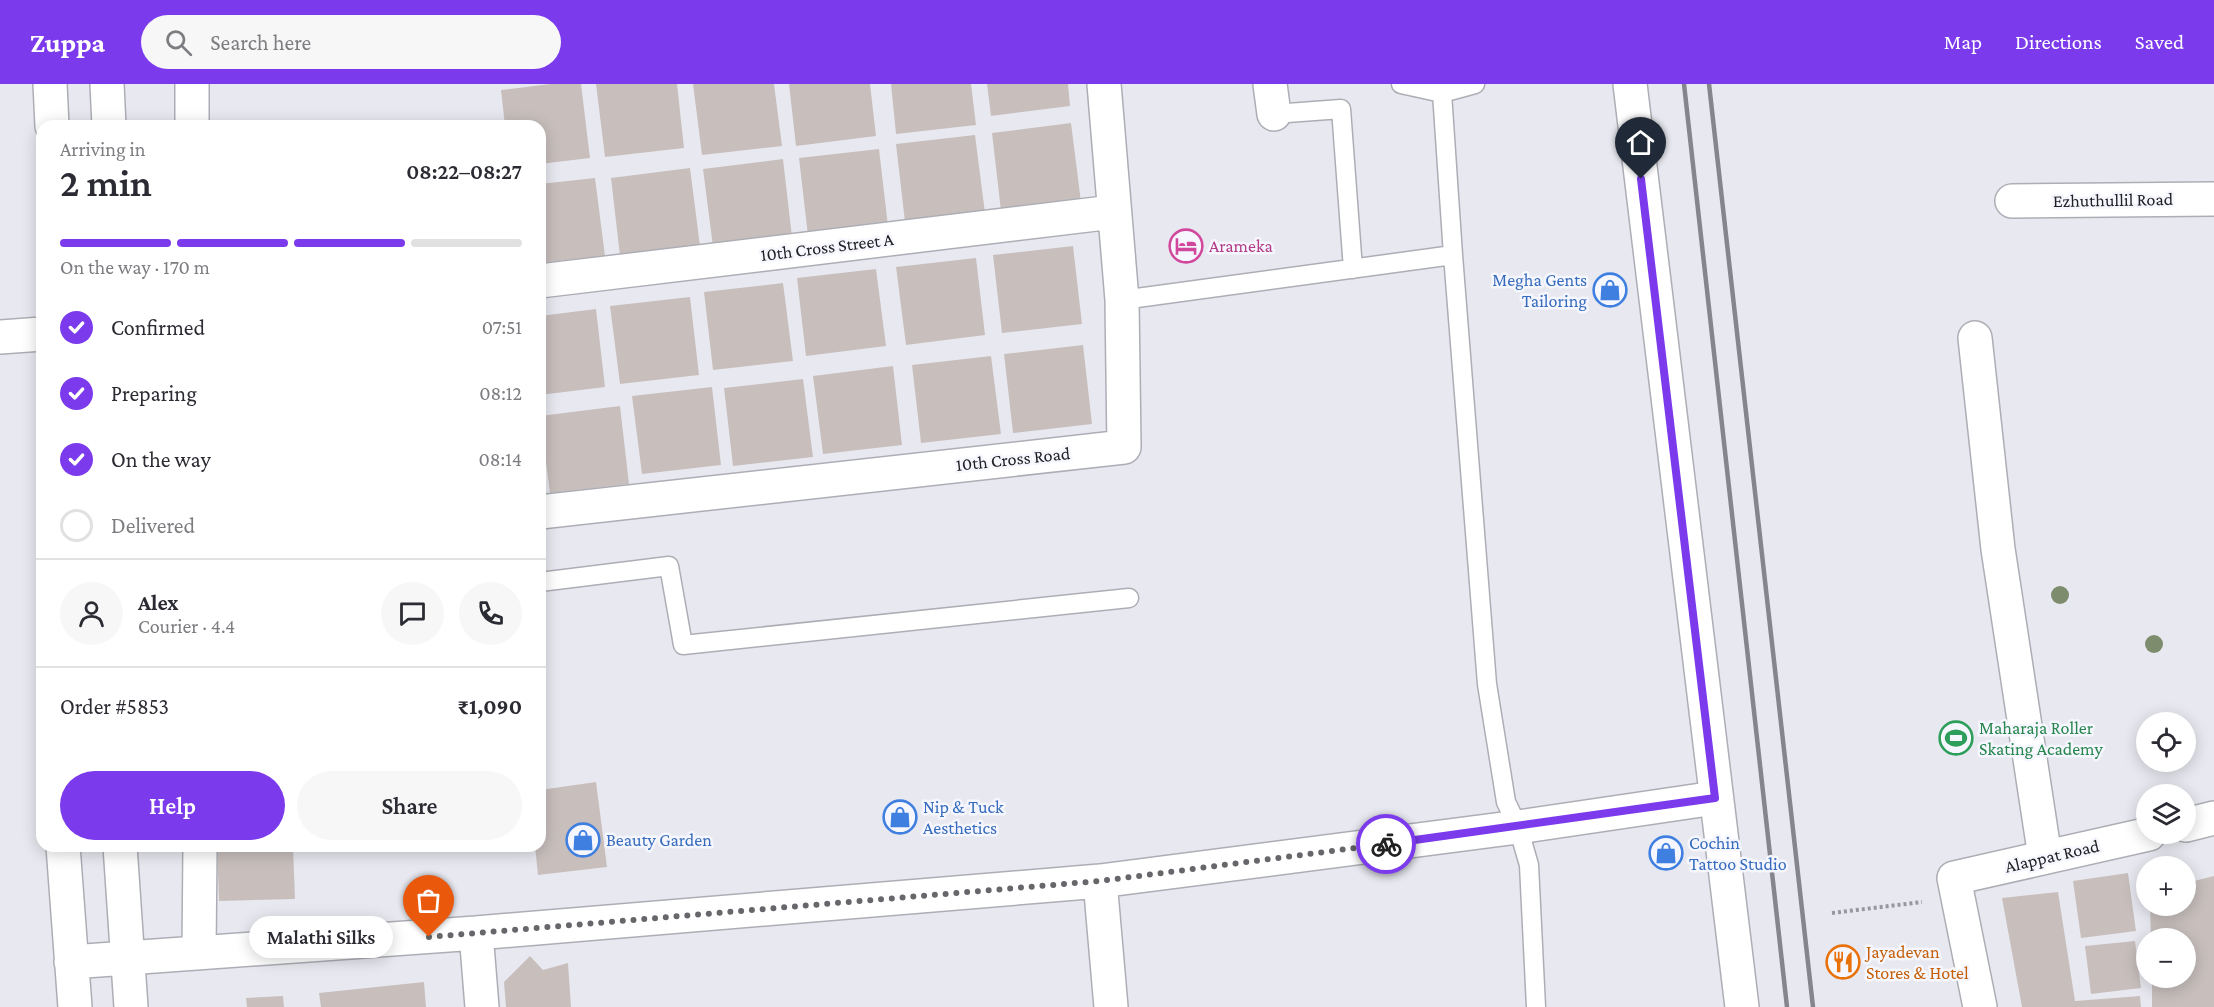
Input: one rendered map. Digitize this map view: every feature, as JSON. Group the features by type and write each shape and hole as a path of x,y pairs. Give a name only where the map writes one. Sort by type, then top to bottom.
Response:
{"street":[{"path":"50,84 51,120"},
{"path":"107,84 109,120"},
{"path":"192,84 192,120"},
{"name":"10th Cross Road","path":"546,511 1124,447 1122,300 1104,84"},
{"path":"1630,84 1742,1007"},
{"name":"Ezhuthullil Road","path":"2012,201 2214,199"},
{"name":"10th Cross Street A","path":"546,280 1113,212"},
{"path":"0,337 36,334"},
{"path":"1975,338 1998,549 2045,857"},
{"path":"72,962 476,933 1100,881 1518,827 1715,798"},
{"path":"2196,822 2214,818"},
{"name":"Alappat Road","path":"1957,888 2045,857 2136,837"},
{"path":"63,852 75,1007"},
{"path":"120,852 131,1007"},
{"path":"199,953 200,852"},
{"path":"1100,881 1111,1007"},
{"path":"1957,888 1980,1007"},
{"path":"476,933 482,1007"}],"lane":[{"path":"1401,84 1442,93 1475,84"},
{"path":"1442,93 1487,684 1506,802 1518,827 1529,865 1536,1007"},
{"path":"1272,99 1341,109 1353,269"},
{"path":"1122,300 1453,255"},
{"path":"546,581 669,566 683,645 1129,598"}],"path":[{"path":"1832,913 1957,888"}],"building":[{"path":"550,84 581,84 590,158 546,163 546,120 504,120 501,90"},
{"path":"596,84 677,84 684,148 605,157"},
{"path":"693,84 774,84 782,146 702,155"},
{"path":"789,84 870,84 876,136 796,146"},
{"path":"891,84 971,84 976,125 896,134"},
{"path":"987,84 1068,84 1070,106 991,116"},
{"path":"1071,123 1081,202 1001,211 992,133"},
{"path":"975,135 985,213 905,222 896,144"},
{"path":"879,149 888,226 808,236 799,158"},
{"path":"783,159 792,237 713,247 703,169"},
{"path":"690,168 700,246 620,256 611,178"},
{"path":"595,178 605,256 546,262 546,183"},
{"path":"1073,246 1082,324 1002,333 993,255"},
{"path":"976,258 985,335 906,345 896,267"},
{"path":"876,269 886,346 806,356 797,278"},
{"path":"783,283 793,361 713,370 704,292"},
{"path":"690,297 699,375 620,384 610,306"},
{"path":"596,309 605,387 546,394 546,315"},
{"path":"1083,345 1092,424 1013,433 1004,354"},
{"path":"991,356 1001,434 921,443 912,365"},
{"path":"893,366 902,445 823,454 813,376"},
{"path":"803,379 813,457 733,466 724,388"},
{"path":"712,387 721,465 642,474 632,396"},
{"path":"620,406 629,484 550,493 546,462 546,415"},
{"path":"596,782 607,867 538,875 536,852 546,852 546,789"},
{"path":"217,852 293,852 295,899 219,901"},
{"path":"2128,873 2136,931 2081,938 2073,881"},
{"path":"2214,876 2214,1007 2152,1007 2152,988 2196,988 2196,928 2151,928 2150,916 2196,916 2196,880"},
{"path":"2058,892 2075,1001 2140,996 2141,1007 2022,1007 2002,898"},
{"path":"2135,941 2136,988 2141,988 2091,994 2085,946"},
{"path":"530,956 543,970 568,963 571,1007 506,1007 504,982"},
{"path":"424,982 426,1007 321,1007 319,993"},
{"path":"283,996 284,1007 247,1007 246,998"}],"railway":[{"path":"1684,84 1787,1007"},
{"path":"1709,84 1813,1007"}],"way so far":[{"path":"429,937 1100,881 1386,844"}],"place":[{"name":"Arameka","path":"1186,246"},
{"name":"Megha Gents Tailoring","path":"1610,290"},
{"name":"Maharaja Roller Skating Academy","path":"1956,738"},
{"name":"Nip & Tuck Aesthetics","path":"900,817"},
{"name":"Beauty Garden","path":"583,840"},
{"name":"Cochin Tattoo Studio","path":"1666,853"},
{"name":"Malathi Silks","path":"429,937"},
{"name":"Jayadevan Stores & Hotel","path":"1843,962"}],"route":[{"path":"1386,844 1715,798 1641,179"}]}
